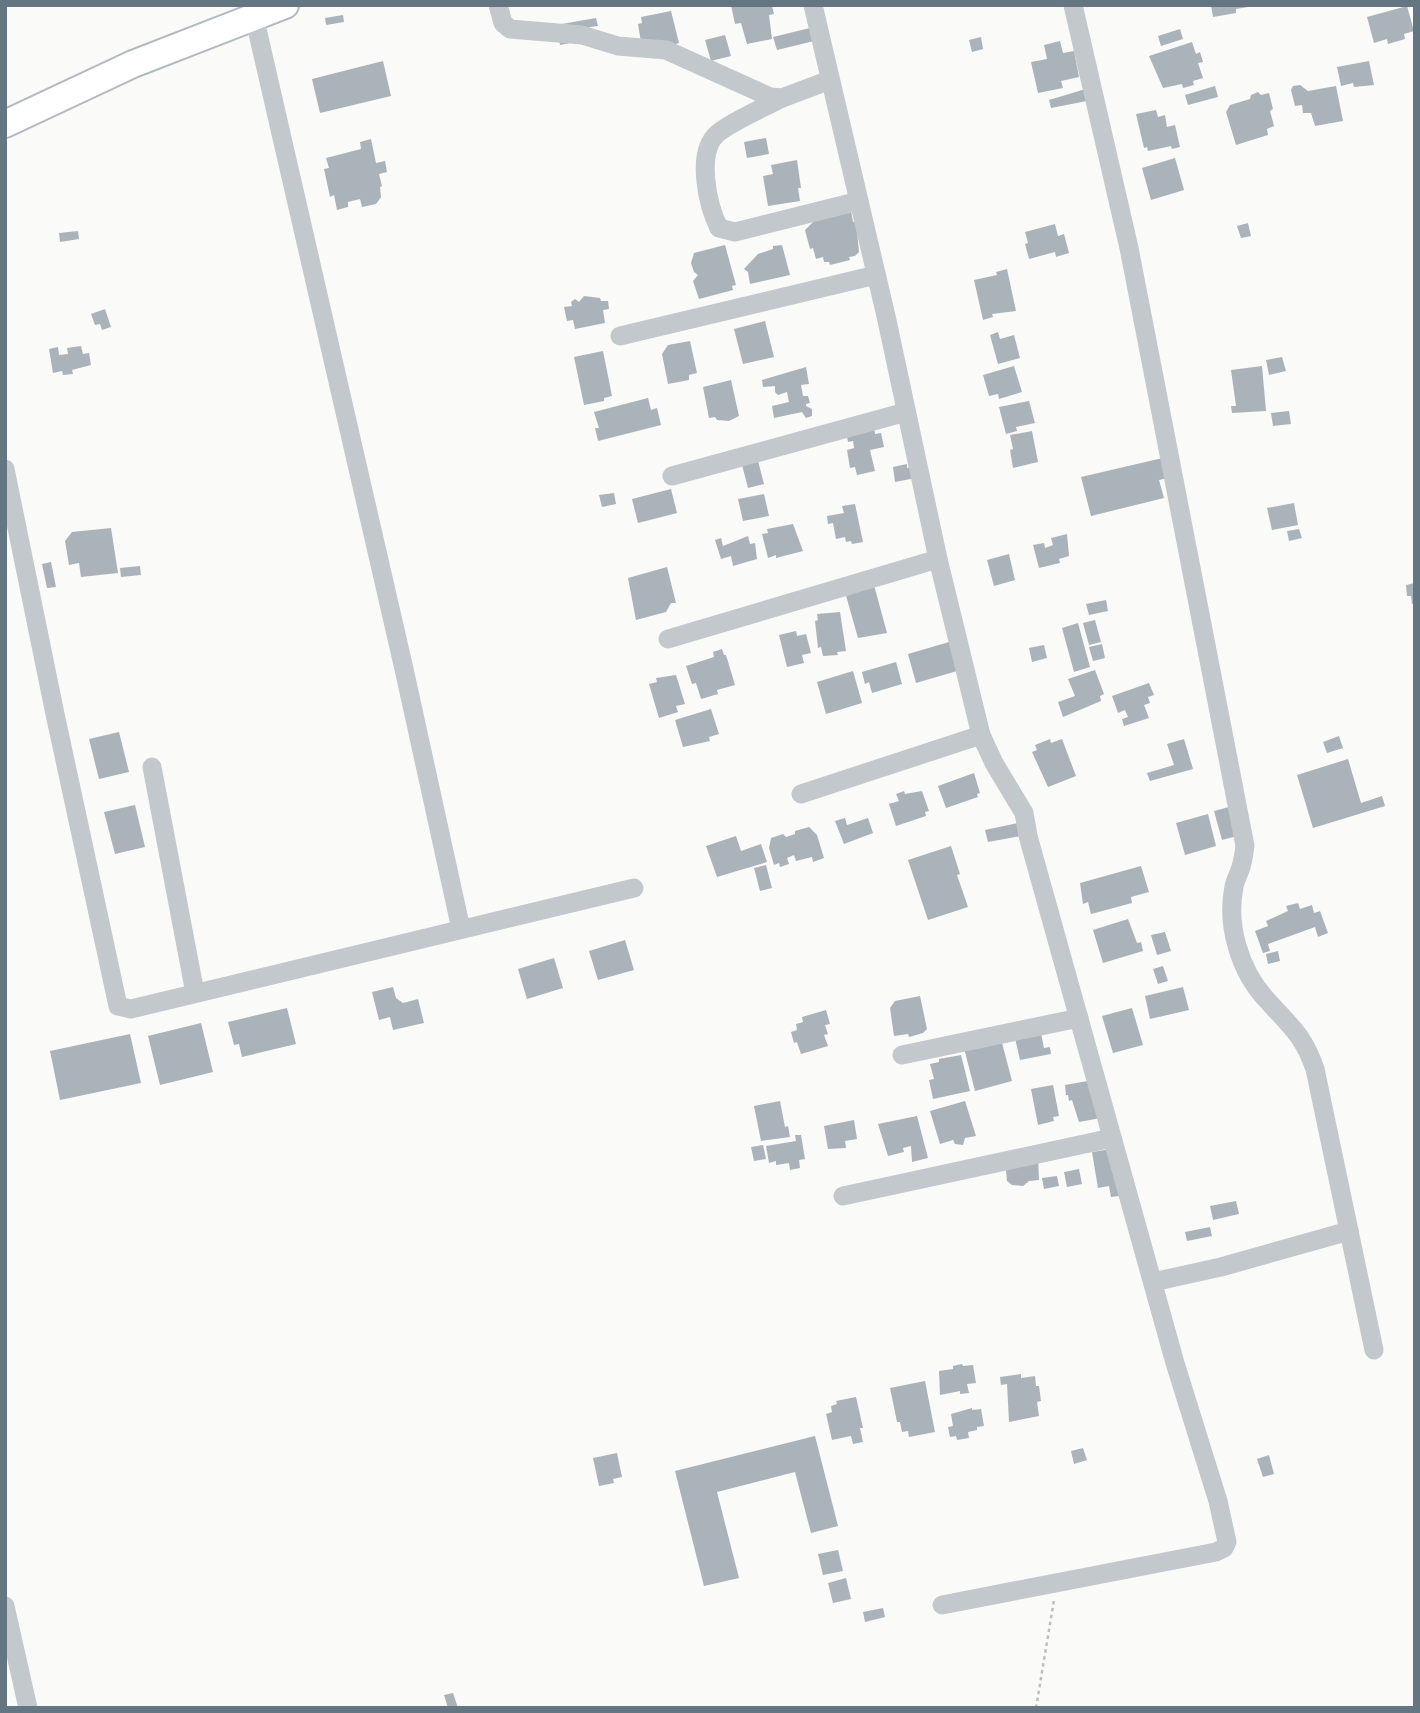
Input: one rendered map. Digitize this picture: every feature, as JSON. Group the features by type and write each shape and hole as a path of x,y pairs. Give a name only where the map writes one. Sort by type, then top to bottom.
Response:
{"street":[{"path":"5,124 111,74 285,5"},
{"path":"498,5 503,23 510,29 582,35 618,46 666,50 755,92 782,98"},
{"path":"813,5 938,559 981,735 994,763 1024,813 1028,836 1112,1138 1218,1501 1227,1542 1224,1548 1216,1552 943,1605"},
{"path":"1073,5 1129,248 1245,846 1242,865 1234,886 1231,913 1235,937 1246,969 1264,997 1300,1034 1309,1052 1374,1350"},
{"path":"254,16 461,929"},
{"path":"830,80 782,98 717,134 710,145 705,173 706,186 719,228 735,232 859,201"},
{"path":"620,336 876,275"},
{"path":"672,476 906,412"},
{"path":"5,469 118,1006 131,1009 634,888"},
{"path":"668,639 938,559"},
{"path":"801,794 981,735"},
{"path":"152,767 195,993"},
{"path":"902,1055 1079,1018"},
{"path":"843,1196 1112,1138"},
{"path":"1153,1282 1221,1267 1349,1231"},
{"path":"5,1606 28,1708"}],"path":[{"path":"1036,1708 1057,1583"}],"building":[{"path":"731,5 772,6 774,14 769,15 772,39 747,44 741,23 735,24"},
{"path":"1211,5 1248,7 1236,9 1236,13 1213,17"},
{"path":"1407,6 1414,31 1404,34 1405,39 1388,44 1387,39 1374,43 1367,17"},
{"path":"671,11 679,43 643,54 638,24 642,23 641,17"},
{"path":"343,15 344,22 326,25 325,18"},
{"path":"596,18 598,26 583,28 586,40 560,45 556,25"},
{"path":"810,28 814,41 777,50 773,37"},
{"path":"1180,29 1183,39 1161,46 1158,36"},
{"path":"725,35 731,56 711,61 705,40"},
{"path":"981,37 983,49 972,52 969,40"},
{"path":"1060,41 1063,53 1074,51 1079,77 1061,81 1063,88 1038,93 1031,62 1047,59 1044,45"},
{"path":"1192,42 1196,54 1200,52 1203,62 1198,63 1203,78 1193,81 1194,85 1183,88 1182,84 1163,88 1149,56"},
{"path":"383,61 391,96 320,113 312,79"},
{"path":"1369,61 1374,85 1354,87 1353,83 1341,86 1337,67"},
{"path":"1300,85 1308,91 1336,86 1343,121 1315,126 1311,113 1303,113 1302,105 1295,106 1291,90 1293,86"},
{"path":"1215,86 1218,97 1188,105 1185,95"},
{"path":"1089,88 1092,100 1051,108 1049,100"},
{"path":"1258,92 1261,95 1269,93 1274,126 1267,129 1268,135 1236,145 1226,112 1230,105 1250,99 1251,95"},
{"path":"1156,110 1158,117 1165,115 1167,127 1175,125 1180,147 1172,149 1171,146 1148,151 1147,147 1144,148 1136,114"},
{"path":"766,138 769,154 747,158 744,142"},
{"path":"371,139 376,163 385,161 387,172 379,174 381,197 376,204 362,207 360,199 348,202 348,207 337,210 334,195 330,197 324,169 329,168 326,158 361,149 360,142"},
{"path":"1175,158 1184,190 1151,200 1142,168"},
{"path":"797,160 800,201 768,206 763,176 773,174 771,165"},
{"path":"851,211 853,222 856,221 859,252 849,257 850,260 830,265 829,262 824,262 823,257 816,259 805,230 815,220"},
{"path":"1248,223 1251,236 1241,238 1237,226"},
{"path":"1055,224 1058,236 1064,234 1069,253 1056,257 1055,252 1029,259 1025,232"},
{"path":"78,231 79,239 60,242 59,233"},
{"path":"725,245 736,285 732,286 733,290 699,299 693,281 698,275 691,263 694,253"},
{"path":"782,245 790,275 750,284 748,272 744,269 758,254 773,249 773,246"},
{"path":"1007,269 1016,311 992,314 993,317 983,320 974,280 997,275 996,272"},
{"path":"584,296 608,301 609,309 603,310 605,323 575,329 573,320 567,321 564,307 572,306 571,302 575,299 579,302"},
{"path":"105,309 111,327 102,330 100,324 95,325 91,314"},
{"path":"765,321 774,357 743,364 734,329"},
{"path":"998,332 1000,339 1014,335 1020,358 998,364 990,335"},
{"path":"690,341 697,373 689,375 689,380 668,384 662,354 668,345"},
{"path":"81,346 83,354 89,353 91,365 72,370 73,374 63,375 62,371 53,373 49,349 58,347 59,355 68,354 67,348"},
{"path":"603,351 612,396 604,398 604,401 584,405 574,357"},
{"path":"1282,357 1286,371 1269,375 1266,360"},
{"path":"1014,366 1022,392 999,399 998,394 989,396 983,375"},
{"path":"1262,366 1266,411 1232,413 1231,406 1236,406 1231,370"},
{"path":"806,367 809,384 801,385 803,396 808,396 810,403 806,406 812,409 812,416 806,418 802,412 774,418 772,406 789,402 787,392 778,395 775,386 763,387 762,380"},
{"path":"731,380 739,416 729,421 709,418 703,387"},
{"path":"648,398 651,410 657,408 661,425 598,441 595,428 599,428 594,412"},
{"path":"1029,401 1035,423 1016,427 1017,431 1006,434 999,407"},
{"path":"1289,411 1291,424 1273,426 1271,413"},
{"path":"874,426 875,434 881,433 884,447 870,450 875,471 857,475 855,467 850,468 847,450 854,448 853,441 848,442 846,431"},
{"path":"1032,431 1038,462 1013,468 1010,435"},
{"path":"757,457 764,484 748,488 741,461"},
{"path":"1167,457 1172,477 1159,480 1164,498 1091,516 1081,477"},
{"path":"907,464 907,468 919,465 921,477 895,482 893,467"},
{"path":"671,489 677,513 638,523 632,499"},
{"path":"614,493 616,504 602,507 599,495"},
{"path":"764,494 769,516 743,521 738,499"},
{"path":"1294,503 1298,525 1272,530 1267,508"},
{"path":"855,504 863,542 852,544 851,541 846,542 845,537 836,539 833,523 828,524 827,516 844,513 842,506"},
{"path":"793,524 803,551 768,558 762,534 768,533 767,529"},
{"path":"111,528 118,573 81,577 79,563 69,565 65,541 72,532"},
{"path":"1299,529 1302,538 1289,541 1287,531"},
{"path":"1067,534 1069,556 1059,559 1060,563 1039,568 1033,545 1044,543 1045,548 1053,545 1051,538"},
{"path":"748,536 750,544 755,543 757,559 733,566 731,556 721,559 715,540 721,538 723,546"},
{"path":"1009,554 1015,580 994,586 987,560"},
{"path":"51,562 56,587 47,588 42,564"},
{"path":"140,566 141,575 121,577 120,568"},
{"path":"667,567 676,603 671,603 666,612 636,620 628,578"},
{"path":"1415,583 1415,604 1412,604 1411,596 1407,596 1406,585"},
{"path":"874,585 887,633 858,638 845,592"},
{"path":"1106,600 1108,611 1089,615 1086,604"},
{"path":"840,612 846,651 837,652 838,655 823,656 821,647 818,648 815,621 818,620 817,614"},
{"path":"1095,620 1101,642 1089,645 1083,623"},
{"path":"1078,623 1090,667 1074,672 1062,628"},
{"path":"796,631 797,636 806,634 811,653 802,655 804,663 787,667 779,635"},
{"path":"949,642 957,671 916,683 908,654"},
{"path":"1102,644 1105,658 1093,661 1089,647"},
{"path":"1044,645 1047,658 1032,662 1029,648"},
{"path":"722,649 735,685 717,690 718,694 701,699 686,666 714,657 713,652"},
{"path":"896,662 902,684 872,693 869,682 865,684 862,672"},
{"path":"1095,670 1104,694 1100,696 1101,701 1063,717 1058,702 1075,696 1068,679"},
{"path":"853,671 862,703 826,714 817,682"},
{"path":"676,675 685,704 676,706 678,712 659,718 649,684 657,682 656,678"},
{"path":"1149,683 1154,695 1148,697 1150,703 1144,705 1149,718 1124,726 1122,719 1128,717 1125,710 1118,713 1112,696"},
{"path":"711,709 719,734 709,737 710,741 683,747 675,720"},
{"path":"119,732 129,772 99,779 89,739"},
{"path":"1339,736 1343,748 1327,753 1323,742"},
{"path":"1050,739 1051,743 1062,739 1076,776 1048,787 1032,752 1037,750 1035,745"},
{"path":"1184,739 1193,769 1150,781 1147,773 1174,765 1167,744"},
{"path":"1348,759 1361,803 1382,796 1385,806 1313,828 1297,775"},
{"path":"974,773 980,793 977,794 978,797 946,808 938,786"},
{"path":"904,791 905,794 922,791 929,811 925,812 926,816 896,826 889,804 899,801 896,794"},
{"path":"135,805 145,847 115,854 104,812"},
{"path":"1229,807 1237,836 1222,840 1214,811"},
{"path":"1208,814 1216,846 1185,855 1176,823"},
{"path":"845,818 847,825 868,818 873,833 844,844 835,821"},
{"path":"1018,823 1021,836 988,842 985,830"},
{"path":"809,827 817,835 824,858 813,862 812,857 796,861 794,855 787,858 789,864 780,867 779,863 774,865 769,848 771,838 783,834 786,837"},
{"path":"736,836 741,851 761,844 767,862 717,877 706,846"},
{"path":"951,846 968,907 928,920 908,860"},
{"path":"766,865 772,888 760,891 754,868"},
{"path":"1141,866 1149,892 1131,897 1132,903 1091,914 1088,902 1083,904 1080,883"},
{"path":"1298,903 1300,909 1312,905 1314,913 1320,911 1328,933 1318,937 1315,927 1268,944 1270,951 1263,953 1255,931 1268,926 1266,921 1288,911 1286,906"},
{"path":"1128,919 1143,951 1103,963 1093,930"},
{"path":"1165,932 1171,951 1157,955 1151,935"},
{"path":"625,940 634,970 598,980 589,951"},
{"path":"1278,951 1280,961 1268,964 1266,954"},
{"path":"554,958 563,988 527,999 518,969"},
{"path":"1163,966 1168,981 1158,984 1153,969"},
{"path":"393,987 396,998 403,1003 418,999 424,1023 393,1030 390,1017 379,1020 372,992"},
{"path":"1183,987 1189,1010 1150,1019 1145,996"},
{"path":"920,996 927,1029 909,1037 908,1034 894,1036 890,1008 895,1001"},
{"path":"287,1008 296,1044 242,1057 239,1044 234,1045 228,1022"},
{"path":"1132,1008 1143,1045 1113,1053 1102,1016"},
{"path":"826,1010 830,1024 825,1025 828,1034 824,1035 828,1046 801,1054 791,1032 797,1030 796,1024 803,1022 802,1017"},
{"path":"201,1023 213,1072 160,1085 148,1036"},
{"path":"1039,1024 1044,1048 1050,1047 1051,1054 1020,1060 1013,1029"},
{"path":"130,1034 141,1083 60,1100 50,1051"},
{"path":"1001,1039 1012,1081 975,1091 964,1048"},
{"path":"961,1055 970,1091 933,1099 929,1080 934,1079 930,1064 939,1062 939,1059"},
{"path":"1099,1079 1106,1117 1079,1122 1072,1100 1069,1101 1066,1095 1065,1085"},
{"path":"1053,1085 1059,1116 1053,1117 1054,1121 1038,1125 1031,1089"},
{"path":"780,1101 785,1127 788,1126 790,1137 761,1141 754,1106"},
{"path":"965,1101 976,1136 965,1138 963,1145 955,1144 953,1140 940,1144 930,1111"},
{"path":"917,1116 928,1158 912,1162 911,1146 903,1148 904,1152 888,1156 878,1124"},
{"path":"854,1120 857,1139 845,1141 846,1148 828,1149 824,1126"},
{"path":"795,1135 801,1135 805,1159 799,1160 800,1168 790,1170 789,1163 769,1163 766,1146 796,1141"},
{"path":"763,1145 766,1159 754,1161 751,1147"},
{"path":"1117,1148 1119,1196 1111,1197 1109,1186 1098,1188 1092,1152"},
{"path":"1038,1156 1039,1180 1029,1181 1023,1186 1012,1185 1007,1181 1005,1161"},
{"path":"1079,1169 1082,1184 1067,1187 1064,1172"},
{"path":"1057,1176 1059,1186 1044,1189 1042,1178"},
{"path":"1236,1201 1239,1214 1213,1220 1210,1206"},
{"path":"1210,1227 1212,1236 1187,1241 1185,1232"},
{"path":"973,1365 976,1383 967,1384 969,1393 960,1394 960,1391 940,1395 939,1371 953,1369 953,1366"},
{"path":"1021,1374 1021,1378 1035,1376 1041,1401 1037,1402 1039,1416 1009,1422 1007,1384 1001,1385 1000,1377"},
{"path":"925,1381 935,1432 909,1437 908,1431 902,1432 900,1422 897,1422 890,1388"},
{"path":"856,1397 863,1428 860,1428 863,1442 853,1444 851,1436 832,1440 826,1414 832,1412 831,1406 837,1404 836,1401"},
{"path":"972,1408 981,1409 984,1426 968,1432 969,1438 957,1440 956,1436 950,1437 948,1427 953,1426 951,1414"},
{"path":"815,1436 838,1526 811,1533 795,1472 717,1492 739,1578 704,1586 675,1471"},
{"path":"1083,1448 1087,1460 1074,1464 1071,1451"},
{"path":"617,1453 622,1477 613,1479 614,1483 599,1486 593,1458"},
{"path":"1269,1455 1274,1474 1263,1477 1257,1459"},
{"path":"838,1550 843,1571 823,1575 818,1554"},
{"path":"846,1578 851,1599 833,1603 828,1583"},
{"path":"883,1608 885,1617 865,1622 863,1612"},
{"path":"453,1693 458,1708 448,1708 444,1695"}]}
